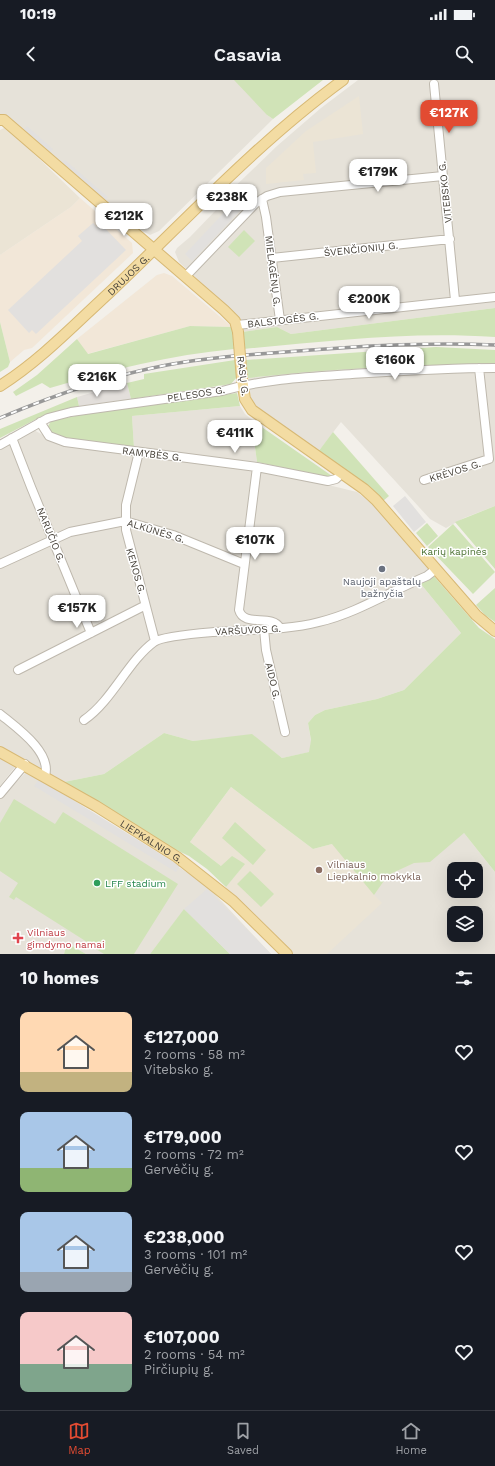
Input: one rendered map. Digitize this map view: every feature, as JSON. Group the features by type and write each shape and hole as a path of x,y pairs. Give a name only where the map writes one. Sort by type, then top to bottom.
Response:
{"main road":[{"name":"DRUJOS G.","path":"0,386 46,350 155,249 231,174 280,130 315,100 343,80"},
{"path":"0,120 4,120 186,276 224,310 238,329"},
{"name":"RASŲ G.","path":"238,329 242,382 248,405 258,416 364,489 386,511 476,615 495,631"},
{"name":"LIEPKALNIO G.","path":"0,752 25,764 177,857 233,901 288,954"}],"street":[{"name":"VITEBSKO G.","path":"434,84 455,300"},
{"path":"186,276 251,207 262,199 280,192 443,176"},
{"name":"MIELAGĖNŲ G.","path":"262,199 272,258 280,320"},
{"name":"ŠVENČIONIŲ G.","path":"272,258 450,239"},
{"name":"BALSTOGĖS G.","path":"238,329 280,320 455,300 495,297"},
{"name":"KRĖVOS G.","path":"424,480 489,459 479,368"},
{"name":"PELESOS G.","path":"0,445 40,422 71,412 222,391 242,382 404,370 495,368"},
{"name":"RAMYBĖS G.","path":"40,422 45,432 54,439 139,452 257,467 328,481 336,479 341,474"},
{"name":"NARUČIO G.","path":"12,438 91,633"},
{"name":"KENOS G.","path":"139,452 126,505 125,520 128,541 143,596 144,606 155,641"},
{"path":"257,467 244,564 240,613 247,619 275,623 280,628"},
{"name":"ALKŪNĖS G.","path":"0,564 70,532 125,520 173,535 244,564"},
{"name":"VARŠUVOS G.","path":"155,641 194,633 264,630 304,626 336,617 427,576 436,569"},
{"path":"18,670 144,606"},
{"name":"AIDO G.","path":"264,630 266,650 284,732"},
{"path":"84,720 97,710 155,641"},
{"path":"0,714 42,754 47,769 45,776"},
{"path":"0,794 25,764"}],"shaded area":[{"path":"0,80 293,80 267,115 273,119 159,231 150,235 144,232 5,115 0,116"},
{"path":"358,80 495,80 495,308 291,334 277,327 242,332 238,318 179,262 175,252 177,248 217,209 224,197 277,146 321,108"},
{"path":"359,96 363,134 313,142 316,173 303,174 304,180 266,184 266,168 306,131"},
{"path":"27,126 53,149 49,154 23,130"},
{"path":"6,127 80,198 71,207 0,255 0,130"},
{"path":"65,160 108,197 105,201 61,163"},
{"path":"248,187 256,194 192,261 185,254"},
{"path":"80,198 132,243 133,253 32,348 24,350 10,362 0,322 0,255 71,207"},
{"path":"93,223 97,227 101,224 126,250 36,334 32,330 29,333 8,310 82,241 78,236"},
{"path":"164,273 172,276 232,327 190,326 87,354 77,339 157,275"},
{"path":"409,366 495,366 495,506 464,518 446,528 430,519 341,422 318,452 261,413 251,398 248,378 307,371"},
{"path":"127,383 131,399 79,406 77,397"},
{"path":"240,406 245,414 256,423 252,426 257,462 134,448 132,416"},
{"path":"34,430 60,445 271,471 357,492 380,510 427,566 433,575 420,583 461,633 404,690 377,699 325,710 315,715 308,723 311,741 310,752 282,758 252,735 193,741 164,733 104,774 64,782 0,749 0,449"},
{"path":"405,496 426,522 414,532 393,506"},
{"path":"0,757 15,767 0,786"},
{"path":"26,772 196,878 212,891 271,954 230,954 184,910 150,954 86,954 67,943 64,954 0,954 0,799"},
{"path":"39,779 180,866 176,872 34,786"},
{"name":"Vilniaus Liepkalnio mokykla","path":"231,787 313,849 332,844 430,862 414,863 388,875 374,895 382,903 327,954 292,954 227,891 226,887 244,865 221,866 190,842"},
{"path":"464,833 495,872 495,954 292,954 226,887 244,865"},
{"path":"207,889 271,954 230,954 184,909"}],"green space":[{"path":"234,80 323,80 273,119 267,115"},
{"path":"244,230 255,241 239,257 228,247"},
{"path":"495,308 495,337 464,335 401,336 338,340 244,349 242,332 277,327 291,334"},
{"path":"0,322 10,362 8,367 0,372"},
{"path":"190,326 232,327 234,349 164,359 95,375 50,388 42,383 16,396 13,392 37,375 77,339 88,354"},
{"path":"436,347 495,350 495,366 372,368 248,378 246,360"},
{"path":"235,360 237,377 231,384 131,399 127,383 144,379 144,374"},
{"path":"237,393 240,406 132,416 134,448 74,440 53,433 47,428 51,421 80,415"},
{"path":"77,397 79,406 44,415 0,438 0,429"},
{"path":"256,423 332,476 328,477 257,462 254,440 250,439 249,428"},
{"path":"333,432 389,496 383,501 318,452"},
{"path":"495,506 495,569 455,522"},
{"path":"427,523 438,536 427,546 416,533"},
{"name":"Karių kapinės","path":"453,524 495,572 473,594 428,547"},
{"path":"433,575 479,628 495,639 495,872 464,833 430,862 414,863 388,875 374,895 332,844 313,849 231,787 190,842 221,866 232,856 245,864 226,887 207,869 189,856 170,847 64,782 104,774 164,733 193,741 252,734 282,758 309,752 311,740 308,723 315,715 325,710 377,699 404,690 461,633 420,583"},
{"path":"495,588 495,622 485,615 476,605"},
{"name":"LFF stadium","path":"14,799 55,824 63,812 178,884 134,954 104,954 16,897 14,900 9,897 18,883 0,871 0,823"},
{"path":"235,822 266,850 253,865 222,838"},
{"path":"250,871 274,894 261,907 237,884"},
{"path":"184,909 230,954 150,954"},
{"path":"67,943 86,954 64,954"}],"railway":[{"path":"0,418 61,394 103,381 145,369 203,359 380,345 495,345"}],"place":[{"name":"Naujoji apaštalų bažnyčia","path":"382,569"},
{"name":"Vilniaus Liepkalnio mokykla","path":"319,870"},
{"name":"LFF stadium","path":"97,883"},
{"name":"Vilniaus gimdymo namai","path":"18,938"}]}
